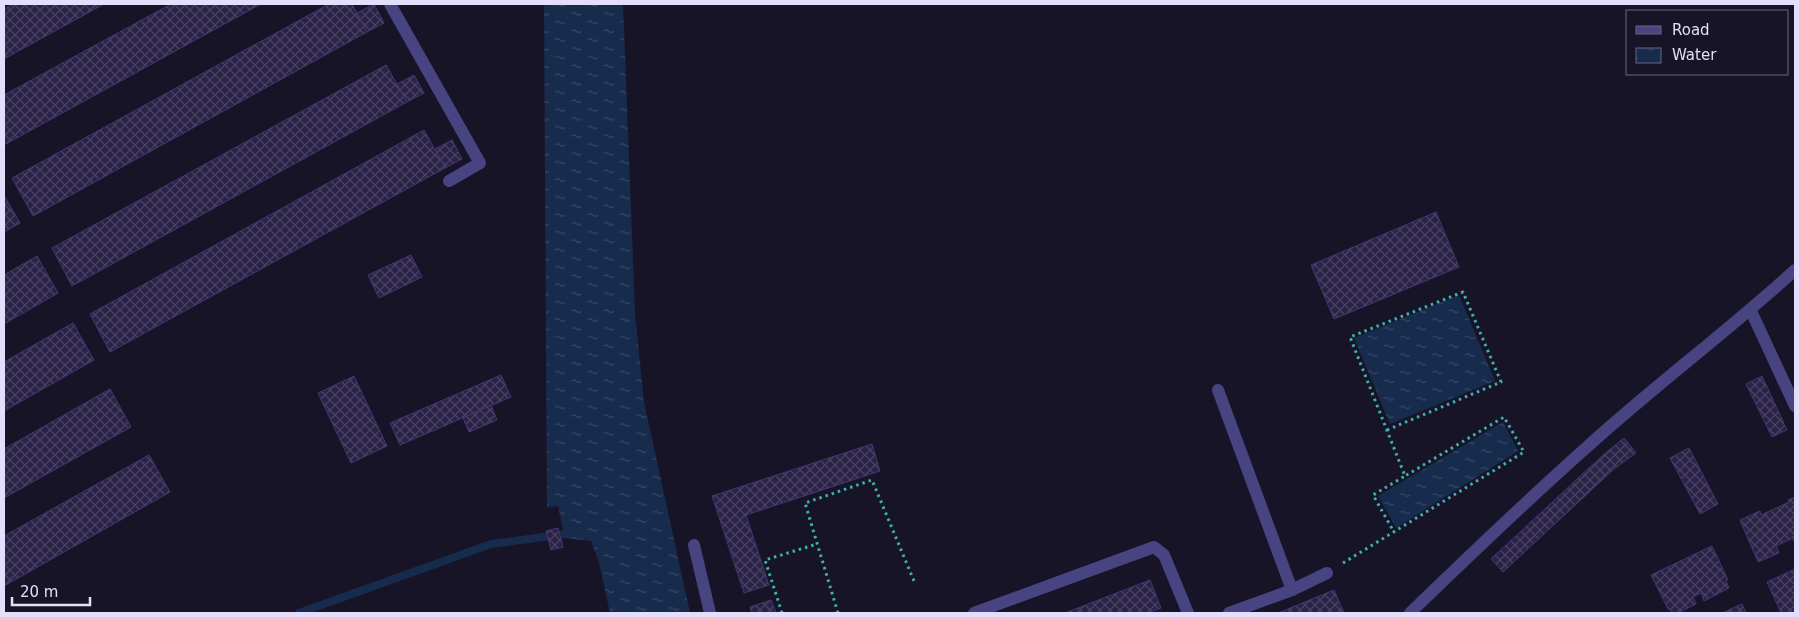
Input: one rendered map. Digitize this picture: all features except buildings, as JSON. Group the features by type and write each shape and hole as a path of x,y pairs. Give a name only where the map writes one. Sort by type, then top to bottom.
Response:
{"street":[{"path":"390,4 480,163 448,181"},
{"path":"1410,613 1588,445 1751,311 1795,270"},
{"path":"1751,311 1795,406"},
{"path":"1218,390 1292,590"},
{"path":"694,545 710,613"},
{"path":"974,613 1154,548 1164,555 1188,613"},
{"path":"1230,613 1292,590 1327,573"}],"path":[{"path":"1387,430 1500,382 1463,292 1350,337 1405,476"},
{"path":"1327,573 1394,532 1524,452 1504,417 1373,495 1394,532"},
{"path":"838,613 805,503 872,480 914,581"},
{"path":"782,613 765,560 817,544"}],"water":[{"path":"544,4 623,4 635,313 644,402 690,613 610,613 599,562 591,541 565,538 558,506 547,508"},
{"path":"1459,295 1495,381 1390,424 1354,338"},
{"path":"1503,422 1518,451 1396,528 1378,496"}],"waterway":[{"path":"299,613 491,544 574,533"}]}
